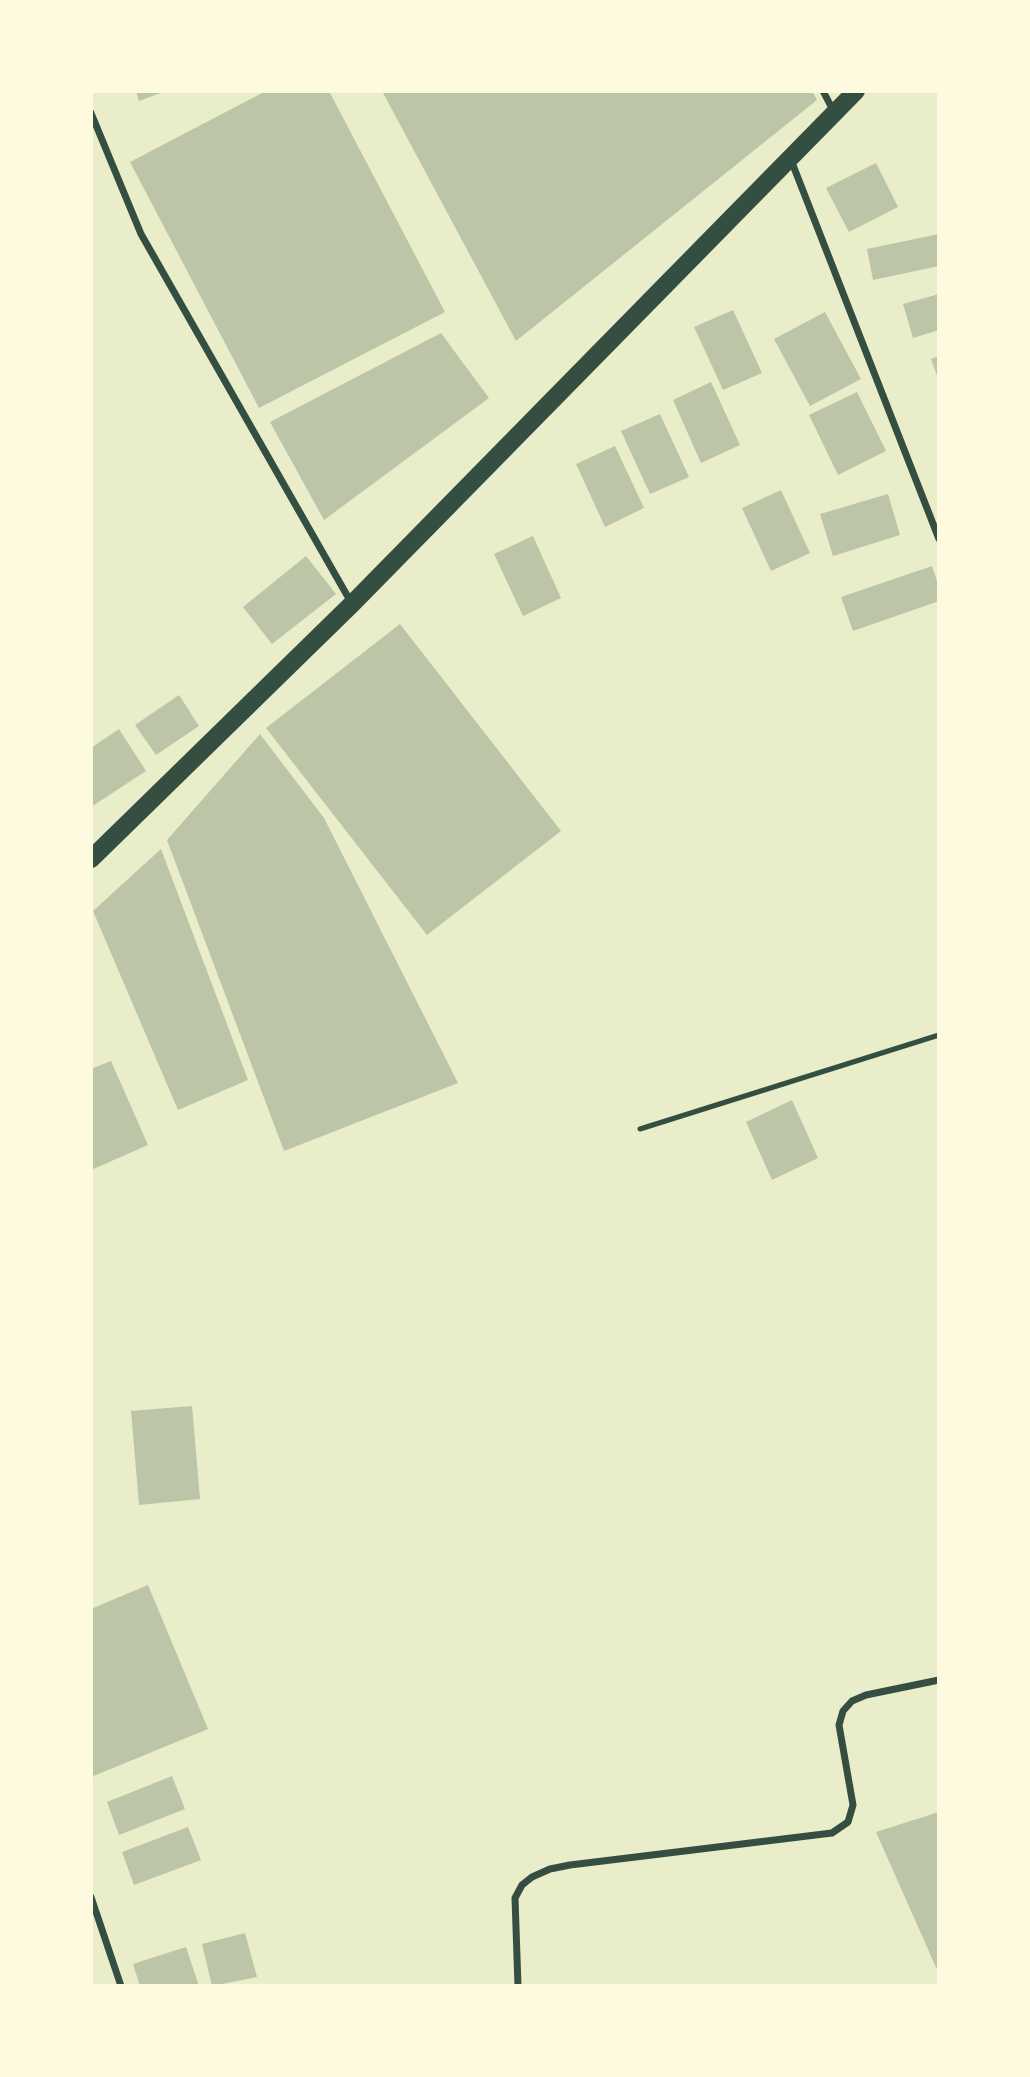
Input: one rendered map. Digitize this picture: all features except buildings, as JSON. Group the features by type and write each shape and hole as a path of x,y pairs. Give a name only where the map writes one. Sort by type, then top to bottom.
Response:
{"main road":[{"path":"91,859 352,604 856,91"}],"street":[{"path":"823,91 834,113"},
{"path":"91,113 141,234 352,604"},
{"path":"790,156 939,538"},
{"path":"518,1986 515,1898 522,1885 532,1877 550,1869 570,1865 832,1833 848,1822 853,1805 839,1725 843,1711 852,1701 866,1695 939,1681"},
{"path":"91,1897 121,1986"}],"lane":[{"path":"640,1129 939,1035"}]}
